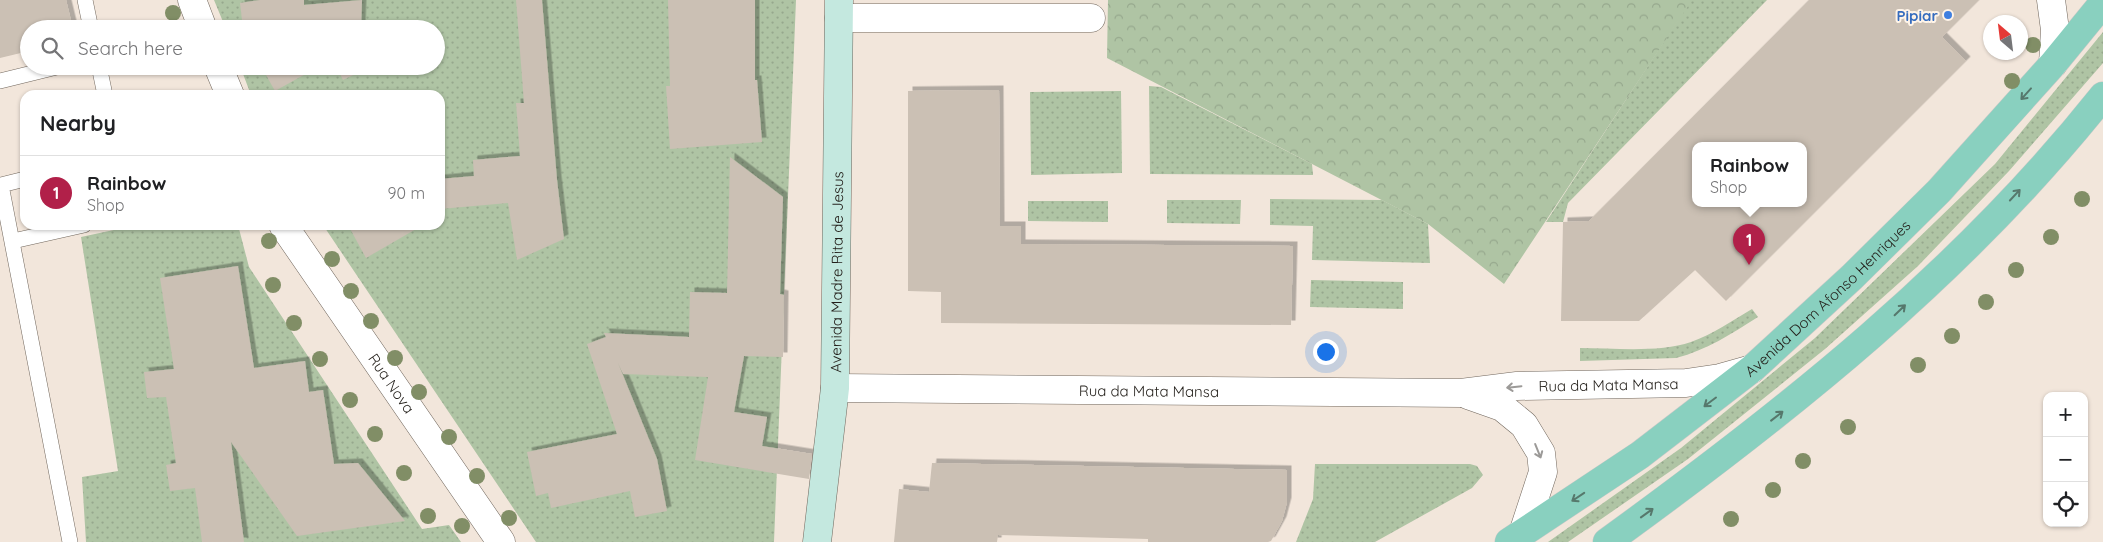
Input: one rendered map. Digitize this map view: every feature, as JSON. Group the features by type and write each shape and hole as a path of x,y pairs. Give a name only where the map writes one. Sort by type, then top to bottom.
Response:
{"main road":[{"name":"Avenida Dom Afonso Henriques","path":"1516,538 1640,455 1753,368 1852,277 1939,190 2053,64 2103,3"},
{"path":"1607,542 1791,405 1887,323 1981,233 2080,125 2103,96"}],"street":[{"path":"192,0 200,20"},
{"path":"2052,0 2055,30 2053,64"},
{"path":"839,9 1091,18"},
{"name":"Avenida Madre Rita de Jesus","path":"817,542 835,388 839,9"},
{"path":"222,75 228,90"},
{"name":"Rua Nova","path":"287,230 501,542"},
{"name":"Rua da Mata Mansa","path":"835,388 1462,393 1517,386 1686,383 1720,378 1753,368"},
{"name":"Rua da Mata Mansa","path":"1462,393 1502,407 1524,425 1541,453 1543,472 1538,491 1516,538"}],"lane":[{"path":"86,0 89,20"},
{"path":"0,81 24,75"},
{"path":"101,75 104,90"},
{"path":"20,180 1,185 70,542"},
{"path":"13,241 62,230"}],"green space":[{"path":"214,0 796,0 774,542 536,542 326,230 445,230 445,90 249,90 243,75 445,75 445,20 222,20"},
{"path":"1108,0 1692,0 1504,284 1428,224 1107,58"},
{"path":"1691,0 1767,0 1568,203 1563,222 1546,222"},
{"path":"2103,32 2103,63 2009,171 1918,266 1825,349 1688,459 1568,542 1548,542 1681,448 1815,338 1995,164"},
{"path":"1149,86 1161,87 1312,164 1313,175 1150,174"},
{"path":"1121,91 1122,173 1031,175 1030,92"},
{"path":"1270,199 1382,200 1428,224 1430,263 1312,260 1313,226 1270,225"},
{"path":"1167,200 1241,200 1240,224 1167,223"},
{"path":"1028,201 1108,201 1108,222 1028,221"},
{"path":"114,230 239,230 249,267 422,529 449,525 461,542 86,542 82,477 118,471 81,237"},
{"path":"1311,280 1403,282 1403,309 1310,307"},
{"path":"1752,309 1758,317 1718,341 1687,355 1676,358 1580,361 1580,348 1651,349 1691,342 1715,331"},
{"path":"1315,464 1470,464 1477,466 1483,475 1472,488 1375,542 1296,542 1313,499"}],"building":[{"path":"0,0 66,0 71,20 20,20 20,53 0,58"},
{"path":"260,0 304,0 304,5 362,0 361,20 242,20 240,3"},
{"path":"516,0 542,0 557,180 564,239 517,260 508,203 445,209 445,179 474,176 473,160 520,156 516,103 524,103"},
{"path":"668,0 755,0 755,80 757,80 762,142 670,149 666,86 670,86"},
{"path":"1809,0 1979,0 1942,37 1966,61 1726,301 1695,270 1639,321 1561,321 1563,222 1589,221"},
{"path":"266,75 304,75 277,90 274,90"},
{"path":"340,75 353,75 343,80"},
{"path":"999,90 1000,226 1021,226 1021,244 1293,246 1291,325 941,323 941,292 908,291 908,91"},
{"path":"730,157 783,197 780,294 784,295 783,357 744,356 734,412 767,417 762,446 812,454 809,479 695,460 708,377 623,374 618,363 657,459 667,511 635,517 630,491 551,508 548,493 536,496 527,452 617,434 587,344 606,337 604,333 689,337 690,292 727,293"},
{"path":"351,230 414,230 366,258"},
{"path":"238,266 254,368 305,361 309,392 323,390 334,464 358,463 405,521 297,536 231,442 244,542 202,542 195,488 170,491 166,465 176,463 166,397 147,398 144,372 174,369 160,278"},
{"path":"932,463 1287,470 1287,502 1282,521 1271,541 1268,542 1148,542 1148,539 998,535 997,542 894,542 899,489 929,492"}],"place":[{"name":"Pipiar","path":"1948,15"},
{"name":"Rainbow","path":"1749,265"}]}
